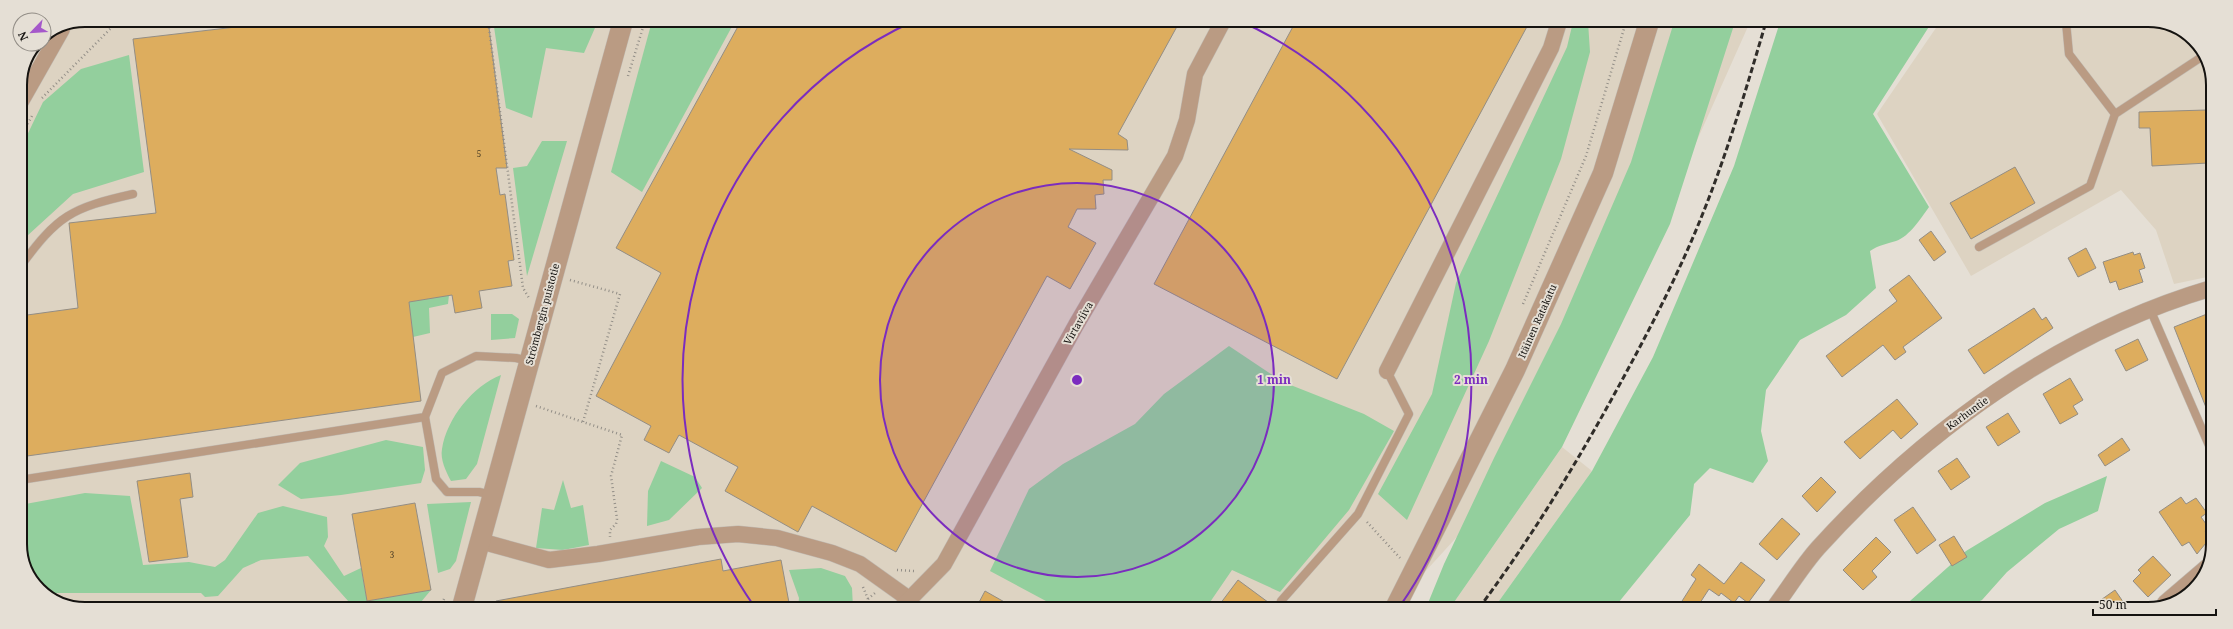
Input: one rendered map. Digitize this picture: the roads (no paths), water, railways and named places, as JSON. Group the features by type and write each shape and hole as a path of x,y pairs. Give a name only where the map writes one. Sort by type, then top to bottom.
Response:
{"street":[{"name":"Strömbergin puistotie","path":"463,602 621,27"},
{"name":"Virtaviiva","path":"907,602 944,564 1076,325 1175,156 1187,120 1195,74 1220,27"},
{"path":"1387,371 1551,48 1557,27"},
{"name":"Itäinen Ratakatu","path":"1398,602 1515,370 1603,173 1647,27"},
{"path":"27,91 60,32"},
{"name":"Karhuntie","path":"1778,602 1817,549 1860,504 1900,466 1968,411 2045,362 2117,323 2178,298 2206,290"},
{"path":"480,541 549,560 612,552 698,537 738,534 777,538 832,553 860,564 903,602"},
{"path":"2174,596 2195,578"}],"lane":[{"path":"2066,27 2069,54 2115,114"},
{"path":"1979,247 2090,186 2115,114 2200,58"},
{"path":"27,258 54,224 77,209 133,194"},
{"path":"2150,309 2206,438"},
{"path":"493,496 479,492 447,492 436,479 425,417 442,373 476,356 516,358 529,361"},
{"path":"1281,601 1358,514 1409,414 1387,371"},
{"path":"27,479 425,417"}],"railway":[{"path":"1483,602 1518,554 1571,470 1621,382 1665,299 1694,235 1721,166 1764,27"}]}
